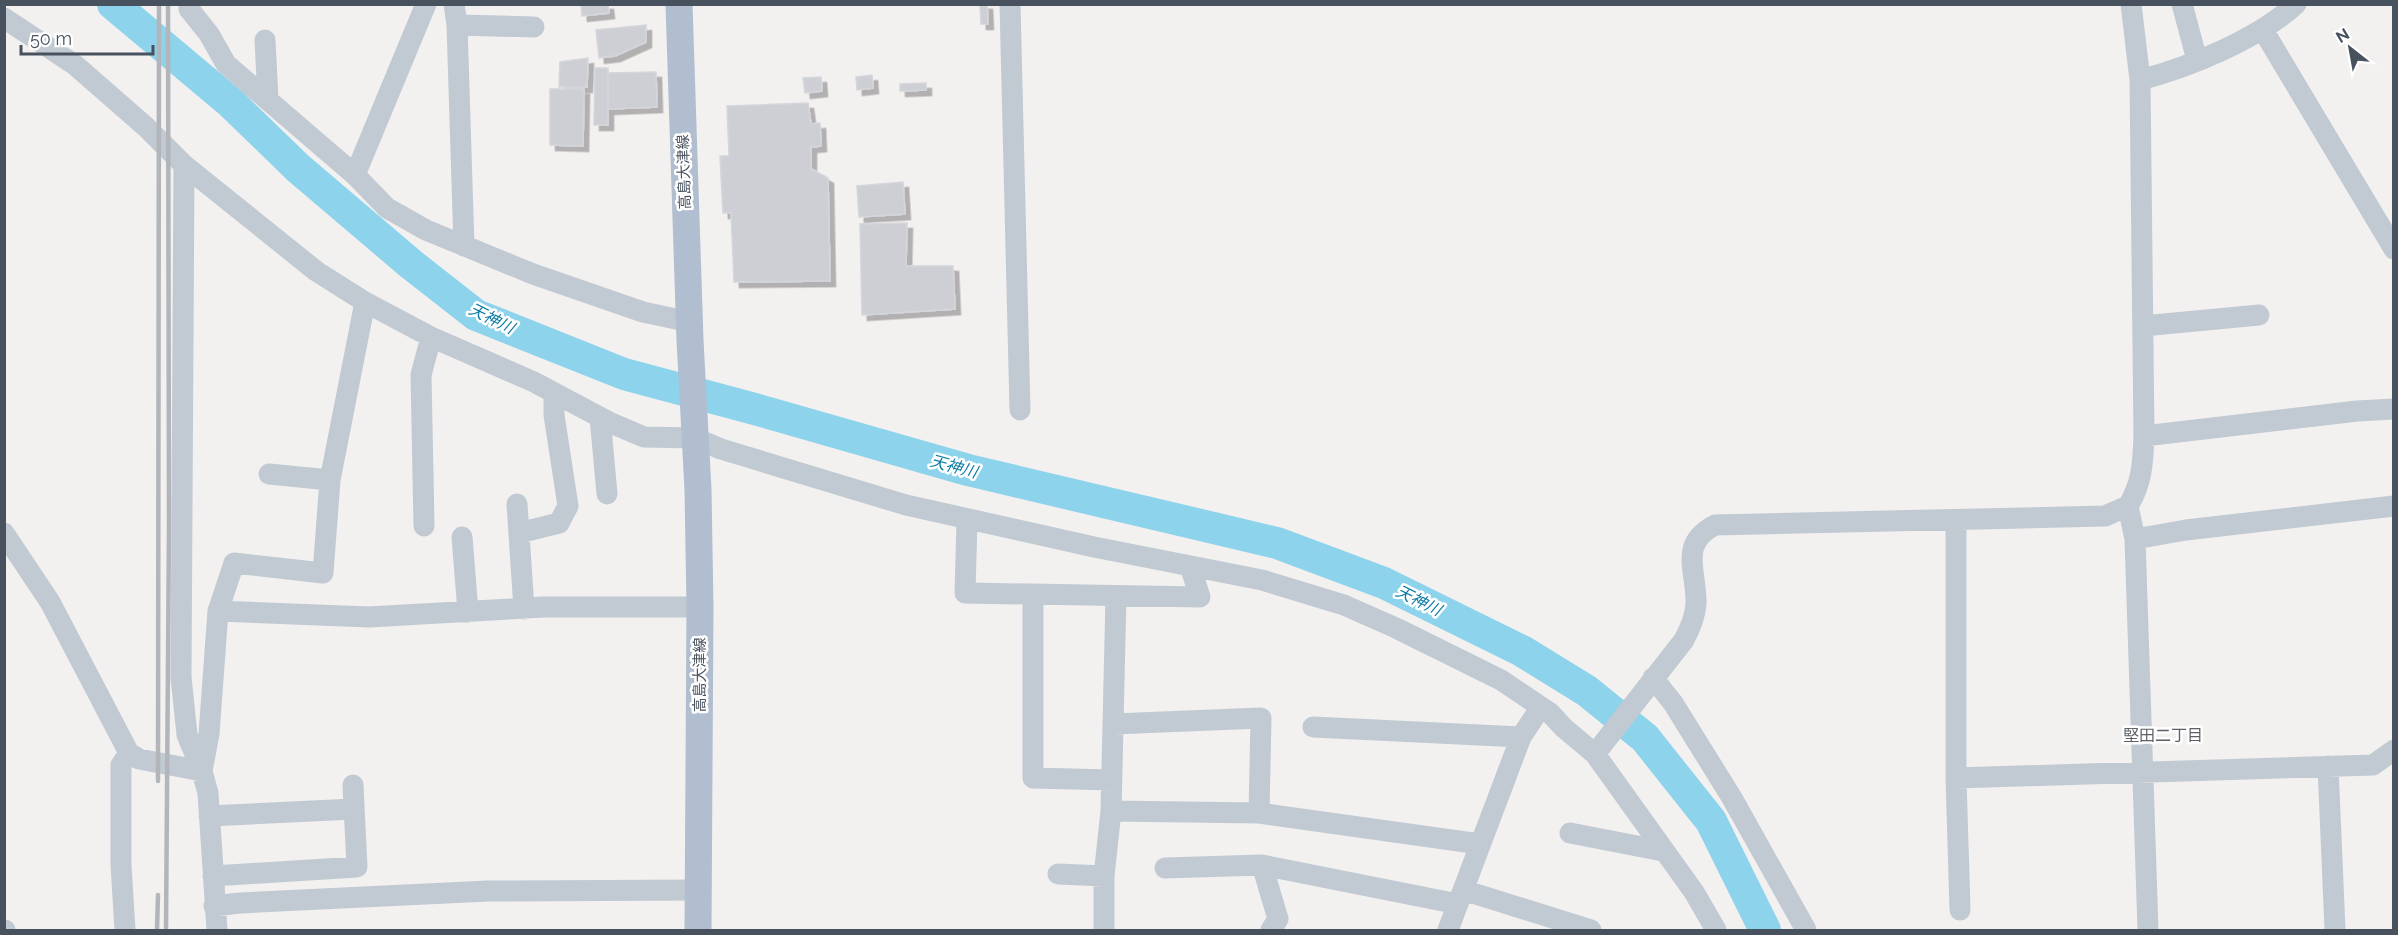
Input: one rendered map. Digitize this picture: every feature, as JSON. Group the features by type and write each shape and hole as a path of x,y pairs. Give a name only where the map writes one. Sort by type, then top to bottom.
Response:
{"main road":[{"name":"高島大津線","path":"678,4 690,331"},
{"path":"690,331 695,429"},
{"name":"高島大津線","path":"695,429 700,607 699,930"}],"street":[{"path":"355,175 426,4"},
{"path":"1010,4 1020,410"},
{"path":"1598,750 1684,640 1693,621 1696,605 1692,551 1694,542 1702,531 1715,525 2105,516 2128,506 2135,494 2142,469 2144,436 2140,80 2131,4"},
{"path":"2182,4 2197,60"},
{"path":"2140,80 2169,72 2263,30 2296,4"},
{"path":"187,6 209,34 226,64 355,175 387,208 426,230 464,246 533,274 643,312 690,331"},
{"path":"464,246 455,15 534,27"},
{"path":"4,18 75,64 146,127 184,165 316,271 365,302 431,337 644,437 695,429 721,449 906,505 967,520 1262,580 1344,605 1500,680 1541,707 1598,750 1663,851 1694,892 1716,930"},
{"path":"2263,30 2394,249"},
{"path":"265,40 268,100"},
{"path":"184,165 181,677 187,735 202,771 208,793 217,930"},
{"path":"202,771 209,734 218,611 234,563 323,573 330,480 365,302"},
{"path":"2143,326 2259,315"},
{"path":"424,526 421,375 431,337"},
{"path":"519,533 559,523 568,506 554,415 554,393"},
{"path":"2144,436 2357,411 2394,409"},
{"path":"600,417 607,494"},
{"path":"269,474 330,480"},
{"path":"517,504 524,609"},
{"path":"2128,506 2135,539 2148,930"},
{"path":"2135,539 2186,530 2394,506"},
{"path":"967,520 965,593 1200,597 1190,566"},
{"path":"1956,520 1956,778 1960,910"},
{"path":"4,533 50,602 129,753 138,759 202,771"},
{"path":"462,537 468,612"},
{"path":"1033,595 1033,778 1112,780"},
{"path":"1104,930 1104,876 1111,811 1116,596"},
{"path":"218,611 369,617 524,609 700,607"},
{"path":"1648,685 1673,703 1726,788 1806,930"},
{"path":"1448,930 1521,737 1541,707"},
{"path":"1113,724 1261,718 1259,813"},
{"path":"1313,727 1521,737"},
{"path":"1956,778 2144,770 2373,765 2394,750"},
{"path":"125,930 121,865 121,765 129,753"},
{"path":"2328,766 2335,930"},
{"path":"213,876 357,867 353,784"},
{"path":"209,816 354,809"},
{"path":"1111,811 1259,813 1479,844"},
{"path":"1570,834 1663,851"},
{"path":"1262,865 1278,919 1271,930"},
{"path":"1165,868 1262,865 1460,897 1591,930"},
{"path":"1058,874 1104,876"},
{"path":"214,906 488,891 699,890"}],"building":[{"path":"581,4 608,4 609,13 582,16"},
{"path":"980,4 987,4 988,24 981,24"},
{"path":"646,25 646,42 615,56 599,58 596,30"},
{"path":"588,58 587,87 559,87 560,62"},
{"path":"595,68 608,68 608,125 594,125"},
{"path":"656,72 657,107 608,109 608,73"},
{"path":"872,75 873,88 857,90 856,77"},
{"path":"821,77 822,91 805,93 803,78"},
{"path":"926,83 926,90 900,91 900,84"},
{"path":"550,89 584,89 583,146 550,145"},
{"path":"808,103 811,124 820,123 821,146 811,147 811,169 828,178 830,281 734,282 731,213 723,213 720,156 729,156 727,106"},
{"path":"903,182 905,214 859,217 857,186"},
{"path":"907,223 906,266 953,266 955,309 862,315 860,224"}],"waterway":[{"name":"天神川","path":"113,4 231,103 298,168 412,265 476,315 624,374 968,470 1277,543 1384,583 1522,651 1587,691 1645,738 1711,821 1765,930"}],"railway":[{"path":"158,781 159,4"},
{"path":"166,930 169,525 168,4"},
{"path":"157,930 158,895"}],"district":[{"name":"堅田二丁目","path":"2163,735"}]}
